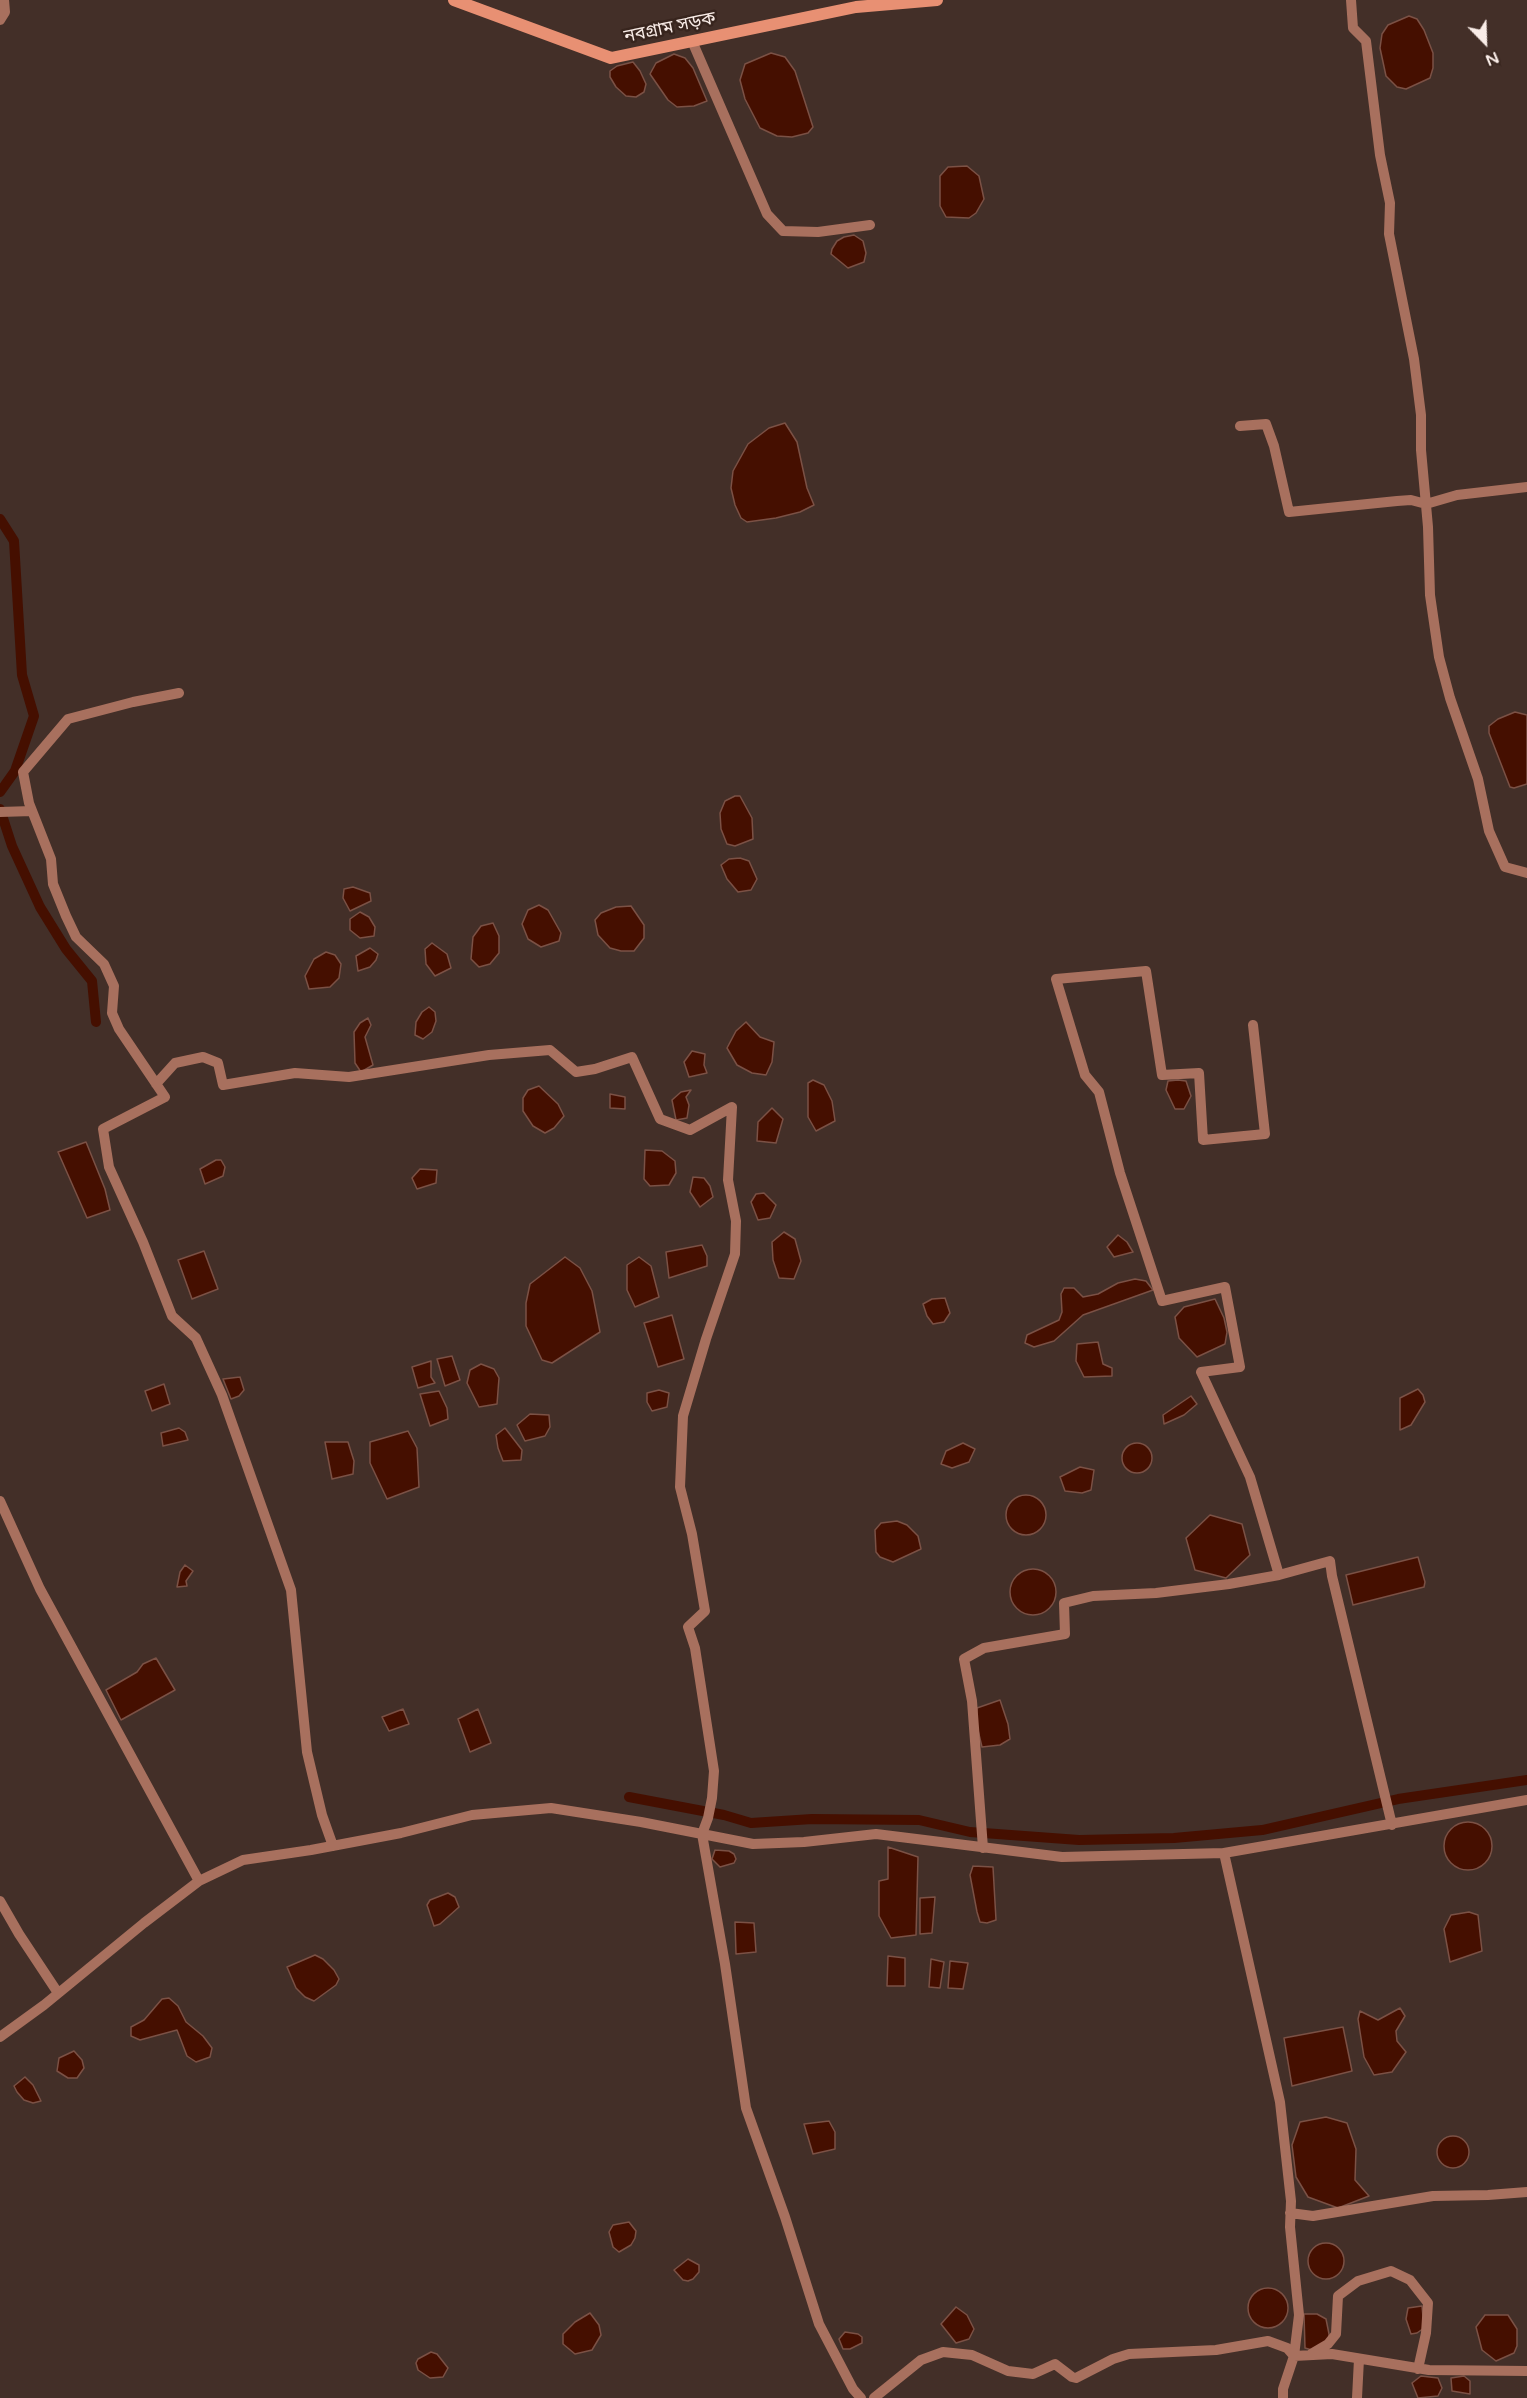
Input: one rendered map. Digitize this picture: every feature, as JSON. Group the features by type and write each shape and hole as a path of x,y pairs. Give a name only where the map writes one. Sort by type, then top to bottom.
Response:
{"main road":[{"name":"নবগ্রাম সড়ক","path":"454,0 611,58 856,7 937,0"}],"street":[{"path":"0,20 5,12 4,0"},
{"path":"1351,0 1353,28 1366,41 1380,155 1390,203 1389,234 1414,359 1421,415 1420,429 1434,628 1450,698 1478,779 1489,831 1505,867 1527,873"},
{"path":"692,41 767,214 783,231 818,231 870,225"},
{"path":"1240,426 1266,424 1274,446 1289,512 1411,500 1426,504 1457,495 1527,487"},
{"path":"179,693 68,719 23,772 32,811 51,859 53,884 66,916 76,937 104,964 114,986 112,1013 119,1029 165,1097 103,1129 109,1167 143,1242 172,1316 196,1338 222,1395 291,1590 307,1752 331,1844"},
{"path":"0,812 32,811"},
{"path":"1253,1025 1265,1134 1203,1140 1199,1073 1162,1076 1146,971 1056,979 1086,1075 1099,1092 1120,1173 1162,1301 1226,1287 1240,1367 1201,1372 1250,1477 1279,1575"},
{"path":"156,1084 175,1063 203,1057 218,1063 223,1086 294,1073 349,1077 489,1054 550,1050 576,1072 595,1069 632,1057 660,1119 690,1130 732,1107 728,1179 736,1221 735,1254 683,1416 680,1487 692,1534 705,1611 688,1627 695,1648 714,1771 712,1798 702,1834 746,2108 785,2217 819,2324 853,2389 861,2398"},
{"path":"0,1501 40,1589 199,1881"},
{"path":"982,1845 972,1701 964,1659 984,1648 1065,1634 1064,1603 1093,1596 1156,1593 1229,1584 1279,1575 1330,1561 1392,1825"},
{"path":"0,2037 199,1881 243,1860 400,1833 472,1815 550,1808 753,1844 804,1842 876,1834 982,1845 1062,1857 1224,1853 1527,1800"},
{"path":"1224,1853 1280,2102 1299,2315 1294,2356 1283,2389 1283,2398"},
{"path":"0,1901 58,1993"},
{"path":"1290,2213 1313,2216 1433,2196 1527,2192"},
{"path":"1311,2354 1328,2344 1336,2334 1338,2296 1358,2282 1391,2271 1410,2280 1428,2303 1426,2333 1418,2369"},
{"path":"874,2398 921,2360 943,2352 972,2355 1008,2371 1033,2374 1055,2364 1076,2378 1113,2359 1129,2354 1216,2350 1268,2342 1287,2348 1294,2356"},
{"path":"1294,2356 1332,2354 1418,2369 1527,2371"},
{"path":"1357,2398 1359,2359"}],"shaded area":[{"path":"1409,16 1417,19 1424,30 1433,53 1433,68 1430,78 1406,89 1397,87 1386,76 1380,48 1382,34 1388,25"},
{"path":"771,53 785,57 795,71 813,127 808,133 792,137 777,136 760,128 745,99 740,80 745,64"},
{"path":"674,54 685,58 693,68 707,101 694,106 677,107 668,100 650,74 656,63"},
{"path":"633,62 646,84 644,92 636,97 626,96 616,87 610,77 610,71 617,66"},
{"path":"967,166 979,176 984,199 976,213 969,218 946,217 940,206 940,176 948,167"},
{"path":"854,235 863,241 866,253 864,262 848,268 831,254 837,241"},
{"path":"785,423 797,442 807,488 814,505 800,512 747,522 741,518 735,505 731,488 733,471 748,444 769,428"},
{"path":"1515,712 1527,715 1527,784 1514,788 1510,787 1489,733 1489,726 1498,719"},
{"path":"740,796 752,818 753,839 735,846 727,844 721,829 720,813 725,801"},
{"path":"740,858 749,861 757,879 751,890 738,892 727,879 721,865 729,859"},
{"path":"353,887 370,893 371,901 350,911 343,898 344,889"},
{"path":"539,905 548,910 561,933 559,941 541,947 528,939 522,924 528,910"},
{"path":"631,906 644,925 644,938 634,951 610,948 598,935 595,920 601,913 616,907"},
{"path":"360,912 369,917 375,927 374,936 360,938 350,930 350,919"},
{"path":"493,923 499,936 499,953 490,964 479,967 471,959 473,937 481,926"},
{"path":"432,943 447,954 451,968 435,976 426,964 425,949"},
{"path":"370,948 378,954 376,960 370,967 358,971 356,956"},
{"path":"326,952 335,955 341,964 339,978 330,987 309,989 305,976 314,959"},
{"path":"429,1007 435,1012 436,1021 432,1032 423,1039 415,1035 416,1022 422,1012"},
{"path":"368,1018 371,1025 365,1037 373,1065 361,1072 355,1063 354,1032 360,1023"},
{"path":"746,1022 760,1037 774,1042 772,1062 766,1075 752,1073 737,1065 727,1048 736,1031"},
{"path":"692,1051 705,1054 704,1065 707,1073 689,1077 684,1062"},
{"path":"813,1080 824,1085 832,1101 835,1121 816,1131 808,1117 808,1083"},
{"path":"1168,1081 1186,1081 1191,1096 1184,1109 1175,1109 1166,1090"},
{"path":"539,1086 558,1104 564,1116 554,1128 545,1133 533,1126 523,1111 523,1098 528,1090"},
{"path":"691,1090 686,1097 689,1105 687,1118 676,1120 672,1100 681,1092"},
{"path":"610,1094 625,1097 625,1109 610,1108"},
{"path":"772,1108 783,1119 776,1143 757,1141 758,1122"},
{"path":"86,1142 105,1189 110,1210 87,1218 58,1152"},
{"path":"645,1150 662,1151 675,1161 676,1173 669,1185 650,1186 644,1179"},
{"path":"216,1160 221,1160 225,1167 223,1176 205,1184 200,1169"},
{"path":"420,1169 437,1170 436,1183 417,1189 412,1178"},
{"path":"693,1177 704,1178 710,1186 713,1197 700,1207 690,1192"},
{"path":"764,1193 776,1205 770,1218 758,1220 751,1202 756,1194"},
{"path":"784,1232 795,1239 801,1261 794,1279 779,1278 773,1260 772,1242"},
{"path":"1118,1235 1127,1242 1133,1252 1114,1257 1107,1247"},
{"path":"702,1245 707,1256 707,1266 669,1278 666,1252"},
{"path":"204,1251 218,1289 192,1299 178,1260"},
{"path":"565,1257 580,1268 592,1291 600,1332 552,1363 542,1360 526,1326 526,1303 530,1284"},
{"path":"639,1257 651,1266 659,1297 635,1307 627,1290 627,1265"},
{"path":"1135,1279 1146,1281 1153,1290 1083,1315 1054,1341 1034,1347 1025,1343 1027,1335 1059,1320 1062,1312 1061,1294 1064,1288 1074,1288 1083,1297 1098,1294 1118,1283"},
{"path":"945,1298 950,1313 944,1322 933,1324 923,1304 932,1299"},
{"path":"1215,1299 1224,1318 1227,1332 1225,1344 1197,1357 1179,1338 1175,1317 1184,1307"},
{"path":"672,1315 684,1359 658,1367 644,1323"},
{"path":"1098,1342 1103,1364 1112,1368 1112,1376 1084,1377 1076,1361 1077,1344"},
{"path":"452,1356 460,1380 445,1386 437,1359"},
{"path":"431,1361 431,1377 435,1383 418,1388 412,1367"},
{"path":"481,1364 494,1369 499,1378 497,1404 479,1407 467,1383 470,1370"},
{"path":"240,1377 244,1390 239,1396 231,1399 223,1379"},
{"path":"164,1384 170,1404 152,1411 145,1391"},
{"path":"1418,1389 1425,1402 1411,1425 1400,1430 1400,1398"},
{"path":"659,1390 669,1393 667,1407 652,1411 647,1402 647,1393"},
{"path":"439,1391 447,1408 448,1419 430,1426 420,1394"},
{"path":"1191,1396 1197,1404 1184,1415 1164,1424 1163,1415"},
{"path":"530,1414 549,1415 550,1427 545,1436 525,1441 517,1425"},
{"path":"179,1428 185,1432 188,1440 163,1446 161,1433"},
{"path":"505,1428 522,1450 521,1460 503,1461 496,1435"},
{"path":"408,1431 417,1448 419,1487 387,1499 370,1463 370,1442"},
{"path":"325,1442 348,1442 354,1461 353,1474 332,1479"},
{"path":"963,1443 975,1449 969,1462 952,1468 941,1464 946,1451"},
{"path":"1137,1443 1148,1447 1152,1458 1148,1469 1137,1473 1126,1469 1122,1458 1126,1447"},
{"path":"1080,1467 1094,1470 1091,1490 1082,1493 1065,1491 1060,1477"},
{"path":"1026,1495 1040,1501 1046,1515 1040,1529 1026,1535 1012,1529 1006,1515 1012,1501"},
{"path":"1210,1515 1242,1524 1250,1555 1226,1578 1195,1570 1186,1538"},
{"path":"897,1521 907,1525 918,1536 921,1549 893,1562 880,1557 876,1552 875,1530 881,1523"},
{"path":"1418,1557 1425,1582 1424,1587 1353,1605 1346,1575"},
{"path":"185,1565 193,1571 186,1581 187,1586 177,1587 180,1572"},
{"path":"1033,1569 1049,1576 1056,1592 1049,1608 1033,1615 1017,1608 1010,1592 1017,1576"},
{"path":"156,1658 175,1690 121,1720 106,1690 137,1672 143,1664"},
{"path":"1000,1700 1010,1739 1000,1745 982,1747 976,1722 977,1708"},
{"path":"403,1709 409,1724 389,1731 382,1717"},
{"path":"478,1709 491,1743 470,1752 458,1719"},
{"path":"1463,1822 1473,1822 1485,1829 1492,1841 1492,1851 1485,1863 1473,1870 1463,1870 1448,1859 1444,1851 1444,1841 1455,1826"},
{"path":"888,1847 918,1857 916,1935 891,1938 879,1916 879,1881 888,1879"},
{"path":"715,1850 729,1851 734,1854 736,1859 734,1863 720,1867 712,1859"},
{"path":"973,1866 993,1867 996,1920 987,1923 980,1922 977,1912 970,1875"},
{"path":"448,1893 455,1897 459,1907 440,1924 434,1926 427,1905 430,1900"},
{"path":"935,1897 932,1933 920,1934 920,1898"},
{"path":"1469,1912 1478,1915 1482,1951 1450,1962 1444,1929 1451,1915"},
{"path":"735,1922 754,1923 756,1952 736,1954"},
{"path":"315,1955 323,1959 334,1970 339,1979 336,1985 314,2001 305,1997 296,1988 287,1967"},
{"path":"888,1956 905,1958 905,1986 887,1986"},
{"path":"931,1959 944,1962 940,1988 929,1987"},
{"path":"950,1961 968,1963 963,1989 948,1988"},
{"path":"169,1998 178,2006 186,2022 203,2036 212,2048 210,2057 196,2062 187,2056 177,2030 140,2040 131,2036 131,2027 144,2020 162,1999"},
{"path":"1400,2008 1405,2016 1396,2031 1397,2041 1406,2052 1392,2072 1374,2075 1364,2057 1358,2019 1360,2011 1378,2020"},
{"path":"1343,2027 1352,2071 1292,2086 1284,2038"},
{"path":"74,2051 82,2060 84,2068 77,2078 68,2078 57,2071 59,2058"},
{"path":"25,2077 33,2085 41,2101 33,2103 24,2100 17,2092 14,2086"},
{"path":"1326,2117 1347,2123 1356,2149 1355,2180 1369,2196 1338,2208 1308,2197 1296,2177 1292,2145 1300,2122"},
{"path":"829,2121 835,2132 835,2149 813,2154 804,2124"},
{"path":"1453,2136 1465,2140 1469,2152 1465,2164 1453,2168 1441,2164 1437,2152 1441,2140"},
{"path":"629,2222 636,2231 635,2238 631,2245 619,2252 613,2247 609,2232 613,2225"},
{"path":"1326,2243 1339,2248 1344,2261 1339,2274 1326,2279 1313,2274 1308,2261 1313,2248"},
{"path":"688,2259 699,2265 699,2272 688,2281 683,2280 674,2270"},
{"path":"1268,2288 1276,2289 1282,2294 1287,2300 1287,2316 1282,2322 1276,2327 1268,2328 1260,2327 1254,2322 1249,2316 1248,2308 1249,2300 1254,2294 1260,2289"},
{"path":"1422,2306 1424,2328 1411,2334 1406,2319 1408,2308"},
{"path":"956,2307 967,2315 974,2329 969,2339 956,2343 941,2324"},
{"path":"590,2313 599,2325 601,2335 592,2350 575,2354 563,2344 563,2334 575,2322"},
{"path":"1304,2314 1317,2314 1326,2319 1329,2340 1312,2350 1305,2348"},
{"path":"1485,2315 1508,2315 1517,2329 1517,2346 1514,2353 1496,2361 1482,2350 1476,2327"},
{"path":"845,2332 858,2334 862,2337 862,2343 850,2349 843,2349 839,2339"},
{"path":"431,2352 437,2354 448,2368 443,2377 430,2378 418,2370 416,2363 418,2359"},
{"path":"1421,2376 1438,2378 1442,2388 1438,2396 1418,2398 1412,2383"},
{"path":"1464,2376 1470,2381 1470,2394 1452,2391 1451,2378"}],"waterway":[{"path":"0,519 14,541 22,675 34,716 15,771 0,792"},
{"path":"0,809 12,846 40,907 66,949 92,981 96,1022"},
{"path":"629,1797 724,1815 751,1823 812,1819 919,1820 970,1832 1079,1840 1174,1838 1262,1830 1398,1799 1527,1780"}]}
